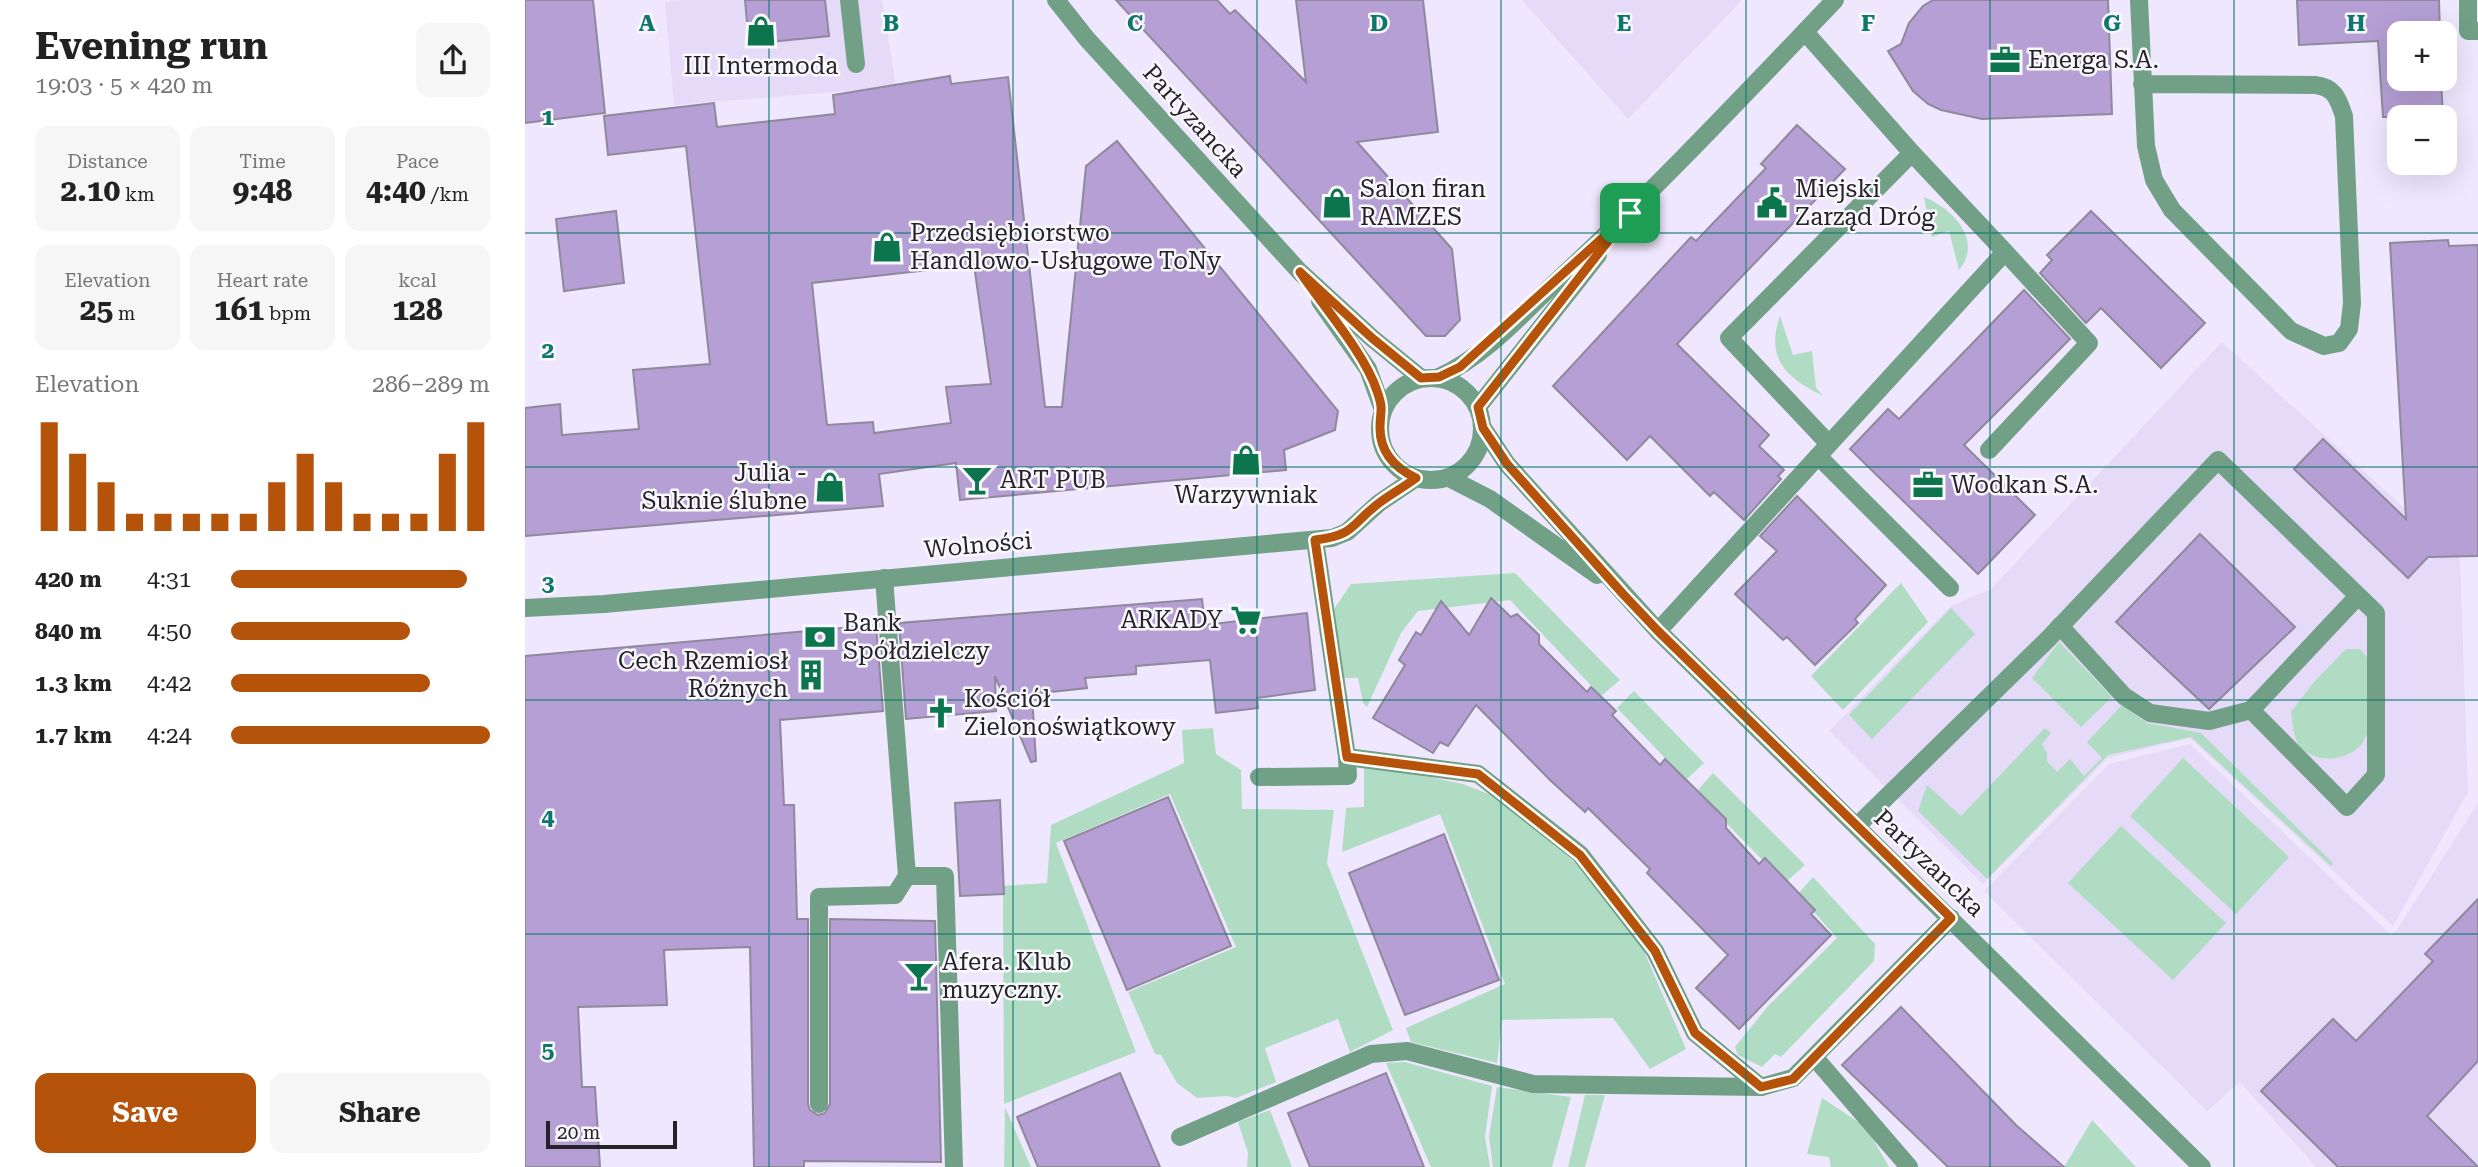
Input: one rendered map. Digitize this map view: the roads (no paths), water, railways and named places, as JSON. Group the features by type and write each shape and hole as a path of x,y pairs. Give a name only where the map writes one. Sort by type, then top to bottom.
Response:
{"street":[{"path":"849,0 856,64"},
{"name":"Partyzancka","path":"1056,0 1087,38 1300,272 1372,338 1430,378"},
{"path":"1430,378 1454,383 1468,393 1478,407 1483,428 1481,444 1474,459 1463,470 1449,478 1432,481 1416,478 1401,470 1389,458 1381,444 1383,410 1391,396 1404,385 1460,367 1492,341 1630,213 1835,0"},
{"path":"2139,0 2143,84 2146,146 2154,180 2172,210 2291,331 2324,346 2339,343 2350,329 2353,303 2344,116 2337,95 2327,86 2315,85 2143,84"},
{"path":"2468,0 2468,30 2478,31"},
{"path":"1805,32 1912,153 2089,343 1989,450"},
{"path":"1912,153 1729,338 1823,450 1950,588"},
{"path":"1478,407 1630,213"},
{"path":"1658,631 2005,252"},
{"name":"Partyzancka","path":"1300,272 1369,369 1383,410"},
{"name":"Partyzancka","path":"1483,428 1507,464 1658,631 2202,1167"},
{"path":"1857,827 2060,626 2218,460 2375,613 2377,775 2347,807 2252,710"},
{"name":"Wolności","path":"525,608 631,601 1332,538 1347,532 1379,503 1416,478"},
{"name":"Partyzancka","path":"1449,478 1490,499 1623,594"},
{"path":"1259,777 1348,776 1315,540"},
{"path":"820,1104 819,897 895,895 907,876 884,578"},
{"path":"2060,626 2125,696 2150,713 2209,721 2252,710 2358,596"},
{"path":"1347,757 1478,774 1580,855 1655,951 1695,1033 1761,1087"},
{"path":"907,876 945,876 954,1167"},
{"path":"1180,1137 1371,1054 1407,1051 1533,1083 1761,1087 1793,1079 1951,918"},
{"path":"1815,1058 1909,1167"}],"place":[{"name":"III Intermoda","path":"761,31"},
{"name":"Energa S.A.","path":"2005,60"},
{"name":"Salon firan RAMZES","path":"1337,203"},
{"name":"Miejski Zarząd Dróg","path":"1772,203"},
{"name":"Przedsiębiorstwo Handlowo-Usługowe ToNy","path":"887,247"},
{"name":"Warzywniak","path":"1246,460"},
{"name":"ART PUB","path":"977,480"},
{"name":"Wodkan S.A.","path":"1928,485"},
{"name":"Julia - Suknie ślubne","path":"830,487"},
{"name":"ARKADY","path":"1246,620"},
{"name":"Bank Spółdzielczy","path":"820,637"},
{"name":"Cech Rzemiosł Różnych","path":"811,675"},
{"name":"Kościół Zielonoświątkowy","path":"941,713"},
{"name":"Afera. Klub muzyczny.","path":"919,976"}]}
